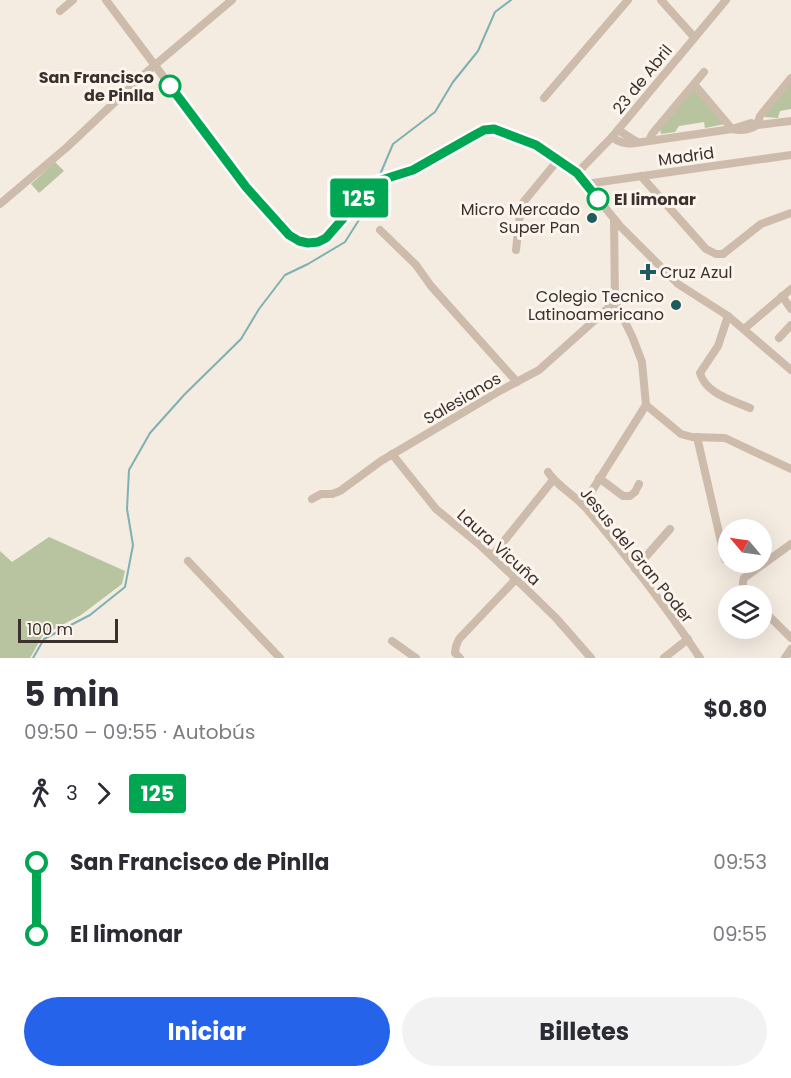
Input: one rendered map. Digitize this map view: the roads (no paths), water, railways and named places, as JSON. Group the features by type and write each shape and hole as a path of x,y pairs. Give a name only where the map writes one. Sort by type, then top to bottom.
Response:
{"street":[{"path":"60,11 73,0"},
{"path":"106,0 246,187 289,235 299,241 318,242 326,238 378,181 413,170 484,130 494,129 528,141 577,173 614,219 678,284 728,316 791,370"},
{"path":"544,98 628,0"},
{"path":"661,0 694,37"},
{"name":"23 de Abril","path":"577,173 612,137 726,0"},
{"path":"0,204 66,148 227,2"},
{"path":"649,141 704,72"},
{"path":"757,125 760,116 791,78"},
{"path":"694,84 732,129"},
{"path":"612,137 632,145 637,142 732,129 752,123 757,125 791,120"},
{"path":"618,130 637,142"},
{"name":"Madrid","path":"586,184 791,155"},
{"path":"516,250 521,205 558,160"},
{"path":"641,176 706,249 716,254 723,254 761,224 791,213"},
{"path":"583,505 646,405 642,362 615,302 614,219"},
{"path":"380,230 416,265 431,286 517,382"},
{"path":"744,329 791,289"},
{"path":"782,296 791,309"},
{"name":"Salesianos","path":"312,499 321,494 340,491 392,454 539,370 615,302"},
{"path":"728,316 718,346 700,373 714,392 750,408"},
{"path":"779,338 791,325"},
{"path":"646,405 681,434 725,438 791,469"},
{"path":"697,437 718,528"},
{"name":"Laura Vicuña","path":"392,454 436,509 516,579 556,618 591,658"},
{"name":"Jesus del Gran Poder","path":"548,472 553,480 583,505 688,639 700,658"},
{"path":"599,478 623,496 630,496 639,484"},
{"path":"492,556 553,480"},
{"path":"634,569 670,530"},
{"path":"742,585 744,578 791,544"},
{"path":"188,561 280,658"},
{"path":"460,658 455,653 459,639 516,579"},
{"path":"772,619 791,638"},
{"path":"664,658 688,639"},
{"path":"392,641 416,658"},
{"path":"785,658 791,649"}],"waterway":[{"path":"379,177 393,144 435,112 453,82 478,51 495,12 511,0"},
{"path":"33,658 44,639 90,615 125,587 133,545 127,509 129,470 150,433 184,395 241,339 259,309 285,275 345,242 364,212 374,188"}],"place":[{"name":"San Francisco de Pinlla","path":"170,86"},
{"name":"El limonar","path":"598,199"},
{"name":"Micro Mercado Super Pan","path":"592,218"},
{"name":"Cruz Azul","path":"648,272"},
{"name":"Colegio Tecnico Latinoamericano","path":"676,305"}]}
